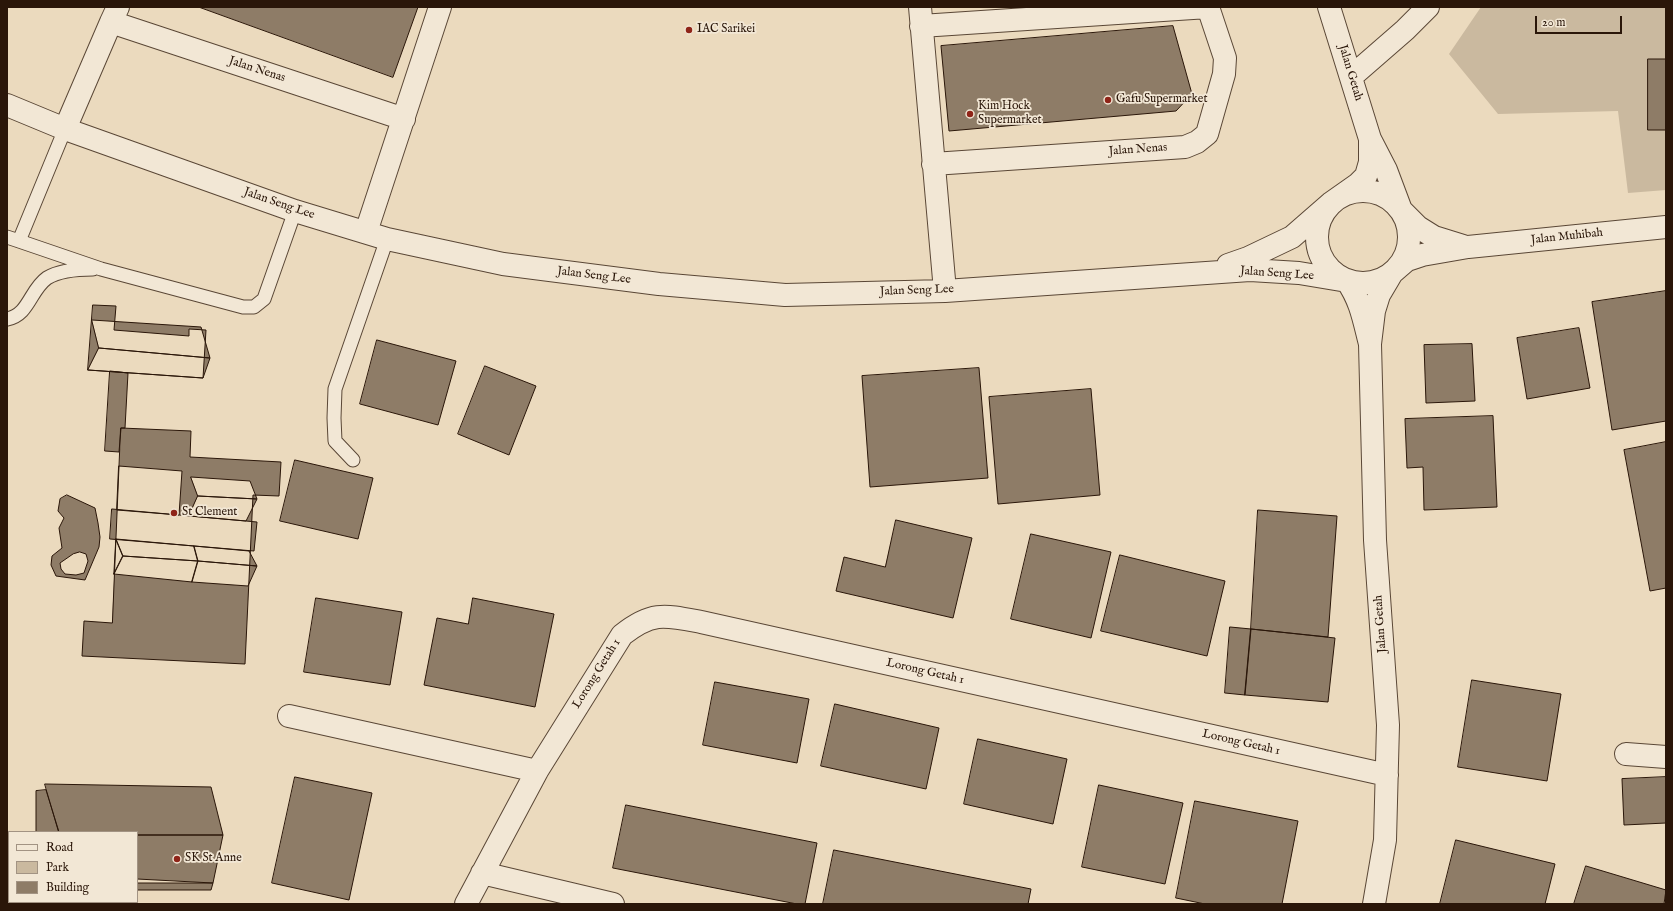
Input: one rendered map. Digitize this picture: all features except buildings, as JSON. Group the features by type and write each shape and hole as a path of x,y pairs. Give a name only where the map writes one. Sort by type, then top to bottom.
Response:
{"street":[{"path":"366,232 440,7"},
{"path":"945,291 920,16 1208,7"},
{"name":"Jalan Nenas","path":"933,164 1185,147 1197,142 1207,134 1224,74 1224,58 1208,7"},
{"name":"Jalan Getah","path":"1329,7 1370,139 1386,170 1401,210"},
{"path":"1351,77 1405,30 1428,7"},
{"name":"Jalan Nenas","path":"65,129 115,14 404,119"},
{"name":"Jalan Seng Lee","path":"7,105 65,129 295,210 387,239 503,264 659,284 785,295 945,291 1250,270 1300,273 1347,281"},
{"name":"Jalan Getah","path":"1331,203 1358,184 1366,176 1370,162 1370,139"},
{"path":"1360,191 1376,192 1390,199 1401,210 1408,223 1410,237 1408,251 1402,263 1392,273 1379,281 1363,284 1347,281 1334,273 1323,261 1317,246 1316,231 1321,216 1331,203 1345,195 1360,191"},
{"name":"Jalan Seng Lee","path":"1206,272 1248,258 1272,248 1292,237 1331,203"},
{"name":"Jalan Muhibah","path":"1401,210 1418,228 1434,237 1468,247"},
{"name":"Jalan Muhibah","path":"1392,273 1408,260 1422,255 1468,247 1666,227"},
{"name":"Jalan Getah","path":"1374,904 1385,840 1388,725 1375,540 1370,344 1374,311 1379,295 1392,273"},
{"name":"Jalan Getah","path":"1347,281 1356,294 1361,307 1370,344"},
{"name":"Lorong Getah 1","path":"466,904 537,771 622,635 634,625 649,618 673,617 1387,776"},
{"path":"289,716 537,771"},
{"path":"1626,754 1666,757"},
{"path":"482,873 613,904"}],"lane":[{"path":"65,129 13,239 101,269 243,307 254,307 264,299 295,210"},
{"path":"352,460 336,441 334,418 336,390 387,239"},
{"path":"7,319 13,318 23,311 36,290 47,278 64,272 101,269"}],"green space":[{"path":"1481,7 1666,7 1666,190 1628,193 1618,111 1498,114 1449,54"}],"place":[{"name":"IAC Sarikei","path":"689,30"},
{"name":"Gafu Supermarket","path":"1108,100"},
{"name":"Kim Hock Supermarket","path":"970,114"},
{"name":"St Clement","path":"174,513"},
{"name":"SK St Anne","path":"177,859"}]}
